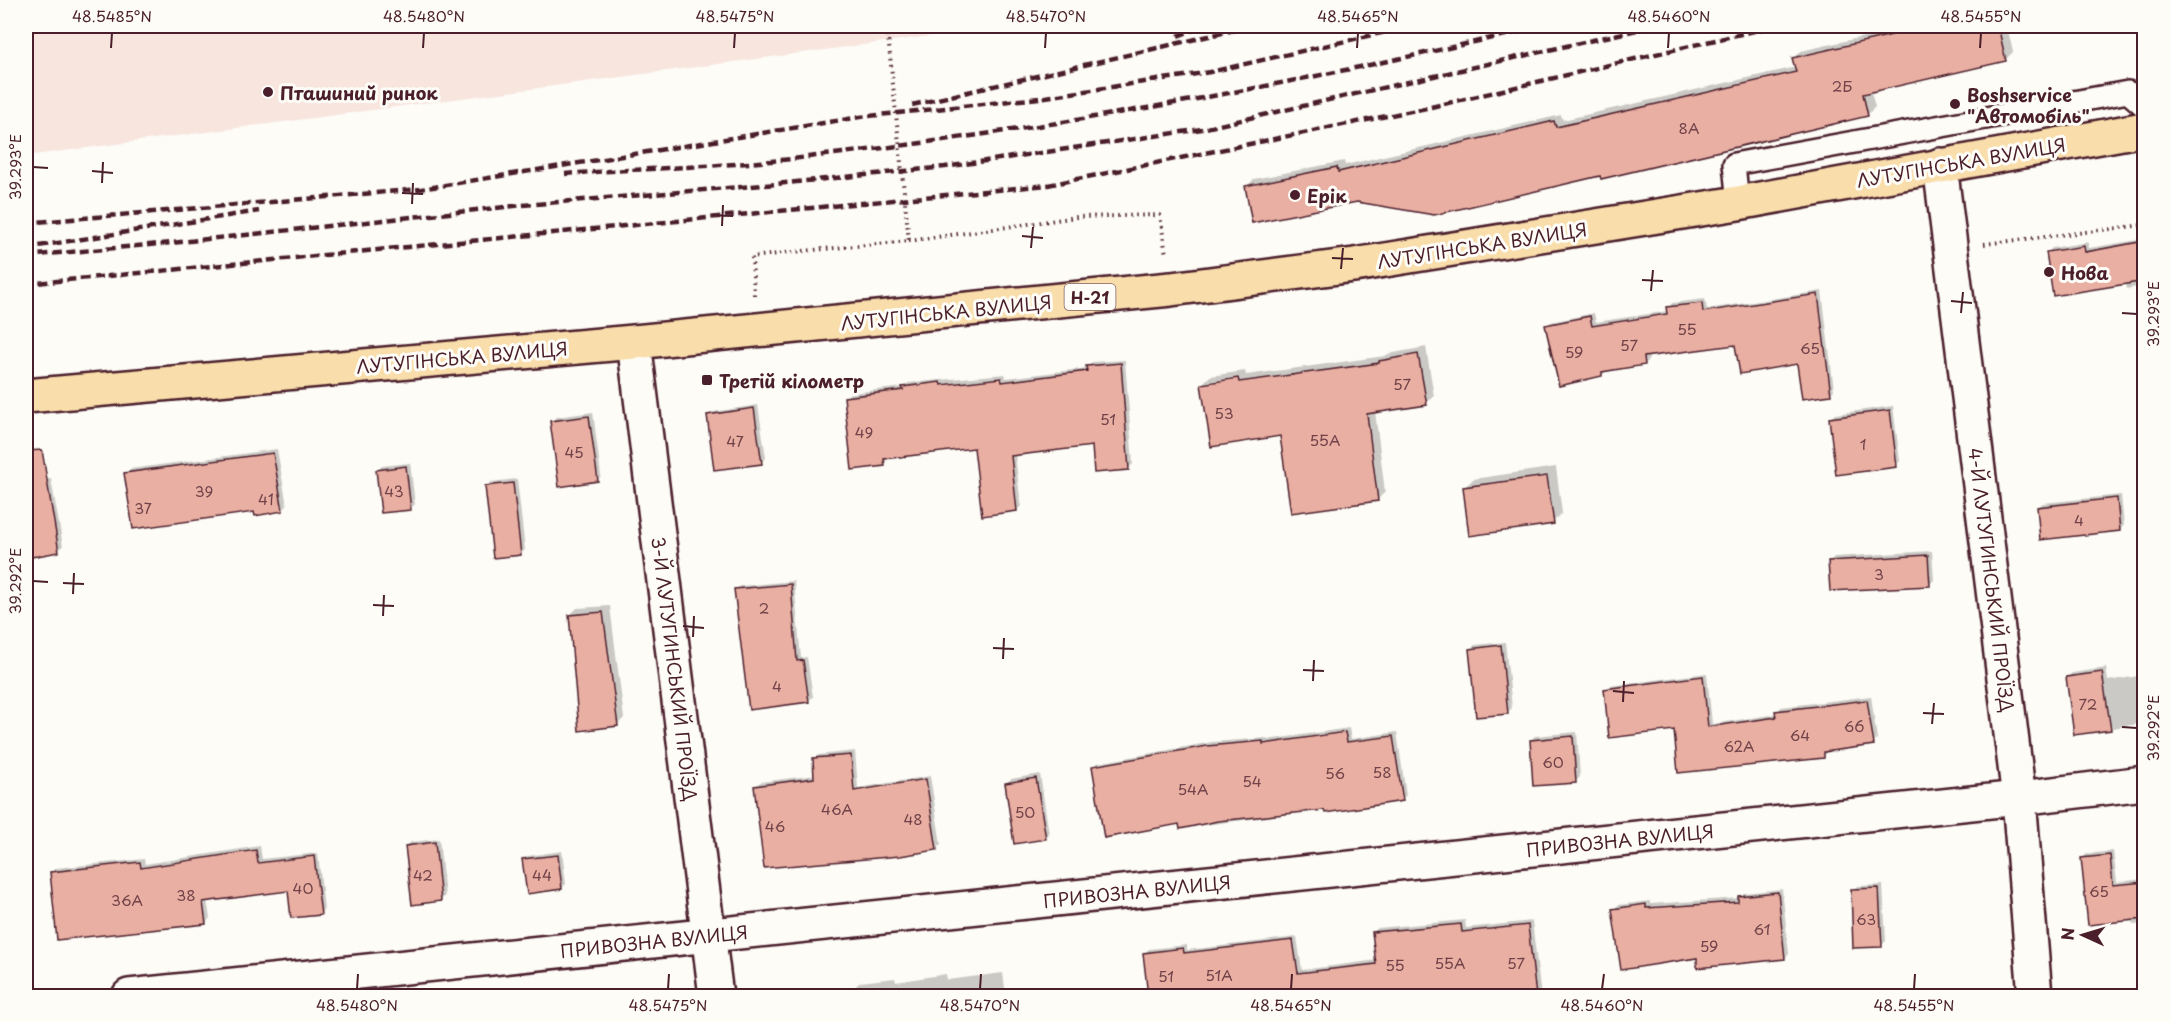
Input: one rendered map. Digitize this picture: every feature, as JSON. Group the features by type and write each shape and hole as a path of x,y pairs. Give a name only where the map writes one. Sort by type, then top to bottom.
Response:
{"main road":[{"name":"ЛУТУГІНСЬКА ВУЛИЦЯ","path":"26,396 634,342 1171,289 1354,265 1738,203 2145,129"}],"street":[{"name":"4-Й ЛУТУГИНСЬКИЙ ПРОЇЗД","path":"1940,165 2019,798 2035,996"},
{"name":"3-Й ЛУТУГИНСЬКИЙ ПРОЇЗД","path":"634,342 716,996"},
{"name":"ПРИВОЗНА ВУЛИЦЯ","path":"129,996 2145,783"}],"lane":[{"path":"1738,203 1734,164 2128,92 2145,106"}],"path":[{"path":"887,26 909,241"},
{"path":"757,330 752,257 909,241 1077,217 1160,215 1171,289"},
{"path":"1951,248 2145,225"}],"shaded area":[{"name":"Пташиний ринок","path":"26,26 1005,26 26,156"}],"building":[{"path":"1931,26 1998,26 2006,61 1863,94 1868,116 1601,179 1600,176 1434,215 1357,202 1252,223 1245,186 1337,167 1338,172 1554,121 1556,127 1796,72 1792,58"},
{"path":"2145,241 2145,281 2053,296 2046,252 2084,246 2085,252"},
{"path":"1818,294 1831,395 1802,399 1797,364 1740,374 1735,345 1644,357 1645,365 1602,372 1602,376 1559,386 1545,325 1590,316 1592,326 1667,314 1666,307 1702,303 1703,312"},
{"path":"1418,354 1427,405 1367,414 1378,501 1291,513 1280,436 1211,447 1201,384 1238,378 1239,382 1379,363 1379,361"},
{"path":"1121,363 1129,470 1094,473 1092,446 1011,456 1017,511 982,516 974,448 884,459 885,466 852,470 844,397 903,390 902,387 940,382 941,385 1001,378 1002,382 1087,371 1086,366"},
{"path":"754,408 762,464 714,470 707,415"},
{"path":"1890,410 1897,467 1836,475 1829,418"},
{"path":"589,416 598,481 559,487 550,421"},
{"path":"42,450 59,552 26,558 26,451"},
{"path":"273,453 283,511 255,516 254,512 133,529 124,473"},
{"path":"406,466 411,510 381,513 376,470"},
{"path":"1547,476 1554,524 1469,536 1463,487"},
{"path":"513,483 521,555 493,558 485,486"},
{"path":"2117,498 2120,531 2040,540 2037,507"},
{"path":"1928,555 1930,586 1830,591 1828,561"},
{"path":"791,584 797,661 803,660 809,702 749,710 734,589"},
{"path":"603,612 618,726 579,731 569,615"},
{"path":"1501,645 1508,714 1476,717 1469,649"},
{"path":"2102,672 2111,730 2074,735 2066,677"},
{"path":"1703,676 1708,727 1776,717 1775,711 1867,700 1874,745 1824,752 1824,758 1678,773 1674,730 1609,738 1604,689"},
{"path":"1345,732 1347,742 1393,736 1403,801 1325,813 1324,810 1218,821 1180,829 1179,824 1104,838 1092,766 1207,746 1263,741 1263,744"},
{"path":"1573,736 1576,783 1533,786 1530,740"},
{"path":"851,755 854,791 926,779 937,850 900,856 764,868 754,786 814,778 813,758"},
{"path":"1036,778 1046,839 1014,844 1005,783"},
{"path":"435,842 441,901 412,905 405,846"},
{"path":"256,850 258,863 314,856 321,915 291,918 288,891 203,902 206,924 57,940 50,872 140,862 141,868"},
{"path":"558,855 562,889 527,894 522,859"},
{"path":"2110,855 2113,885 2145,882 2145,919 2088,925 2081,858"},
{"path":"1879,888 1882,947 1853,948 1851,889"},
{"path":"1778,892 1785,959 1697,968 1697,958 1621,970 1612,909 1646,904 1646,908 1738,902 1738,896"},
{"path":"1461,924 1462,932 1528,925 1536,996 1148,996 1143,953 1183,948 1184,953 1293,940 1298,973 1376,964 1372,932"}],"railway":[{"path":"1178,36 1203,26"},
{"path":"912,105 1252,26"},
{"path":"26,223 421,189 860,117 1039,98 1210,72 1412,26"},
{"path":"565,174 778,160 994,133 1270,85 1544,26"},
{"path":"26,256 171,243 523,205 945,167 1202,129 1654,26"},
{"path":"26,284 1048,185 1431,107 1775,26"},
{"path":"26,248 259,211"}],"place":[{"name":"Пташиний ринок","path":"268,92"},
{"name":"Boshservice \"Автомобіль\"","path":"1955,104"},
{"name":"Ерік","path":"1295,195"},
{"name":"Нова","path":"2049,272"},
{"name":"Третій кілометр","path":"707,380"}]}
